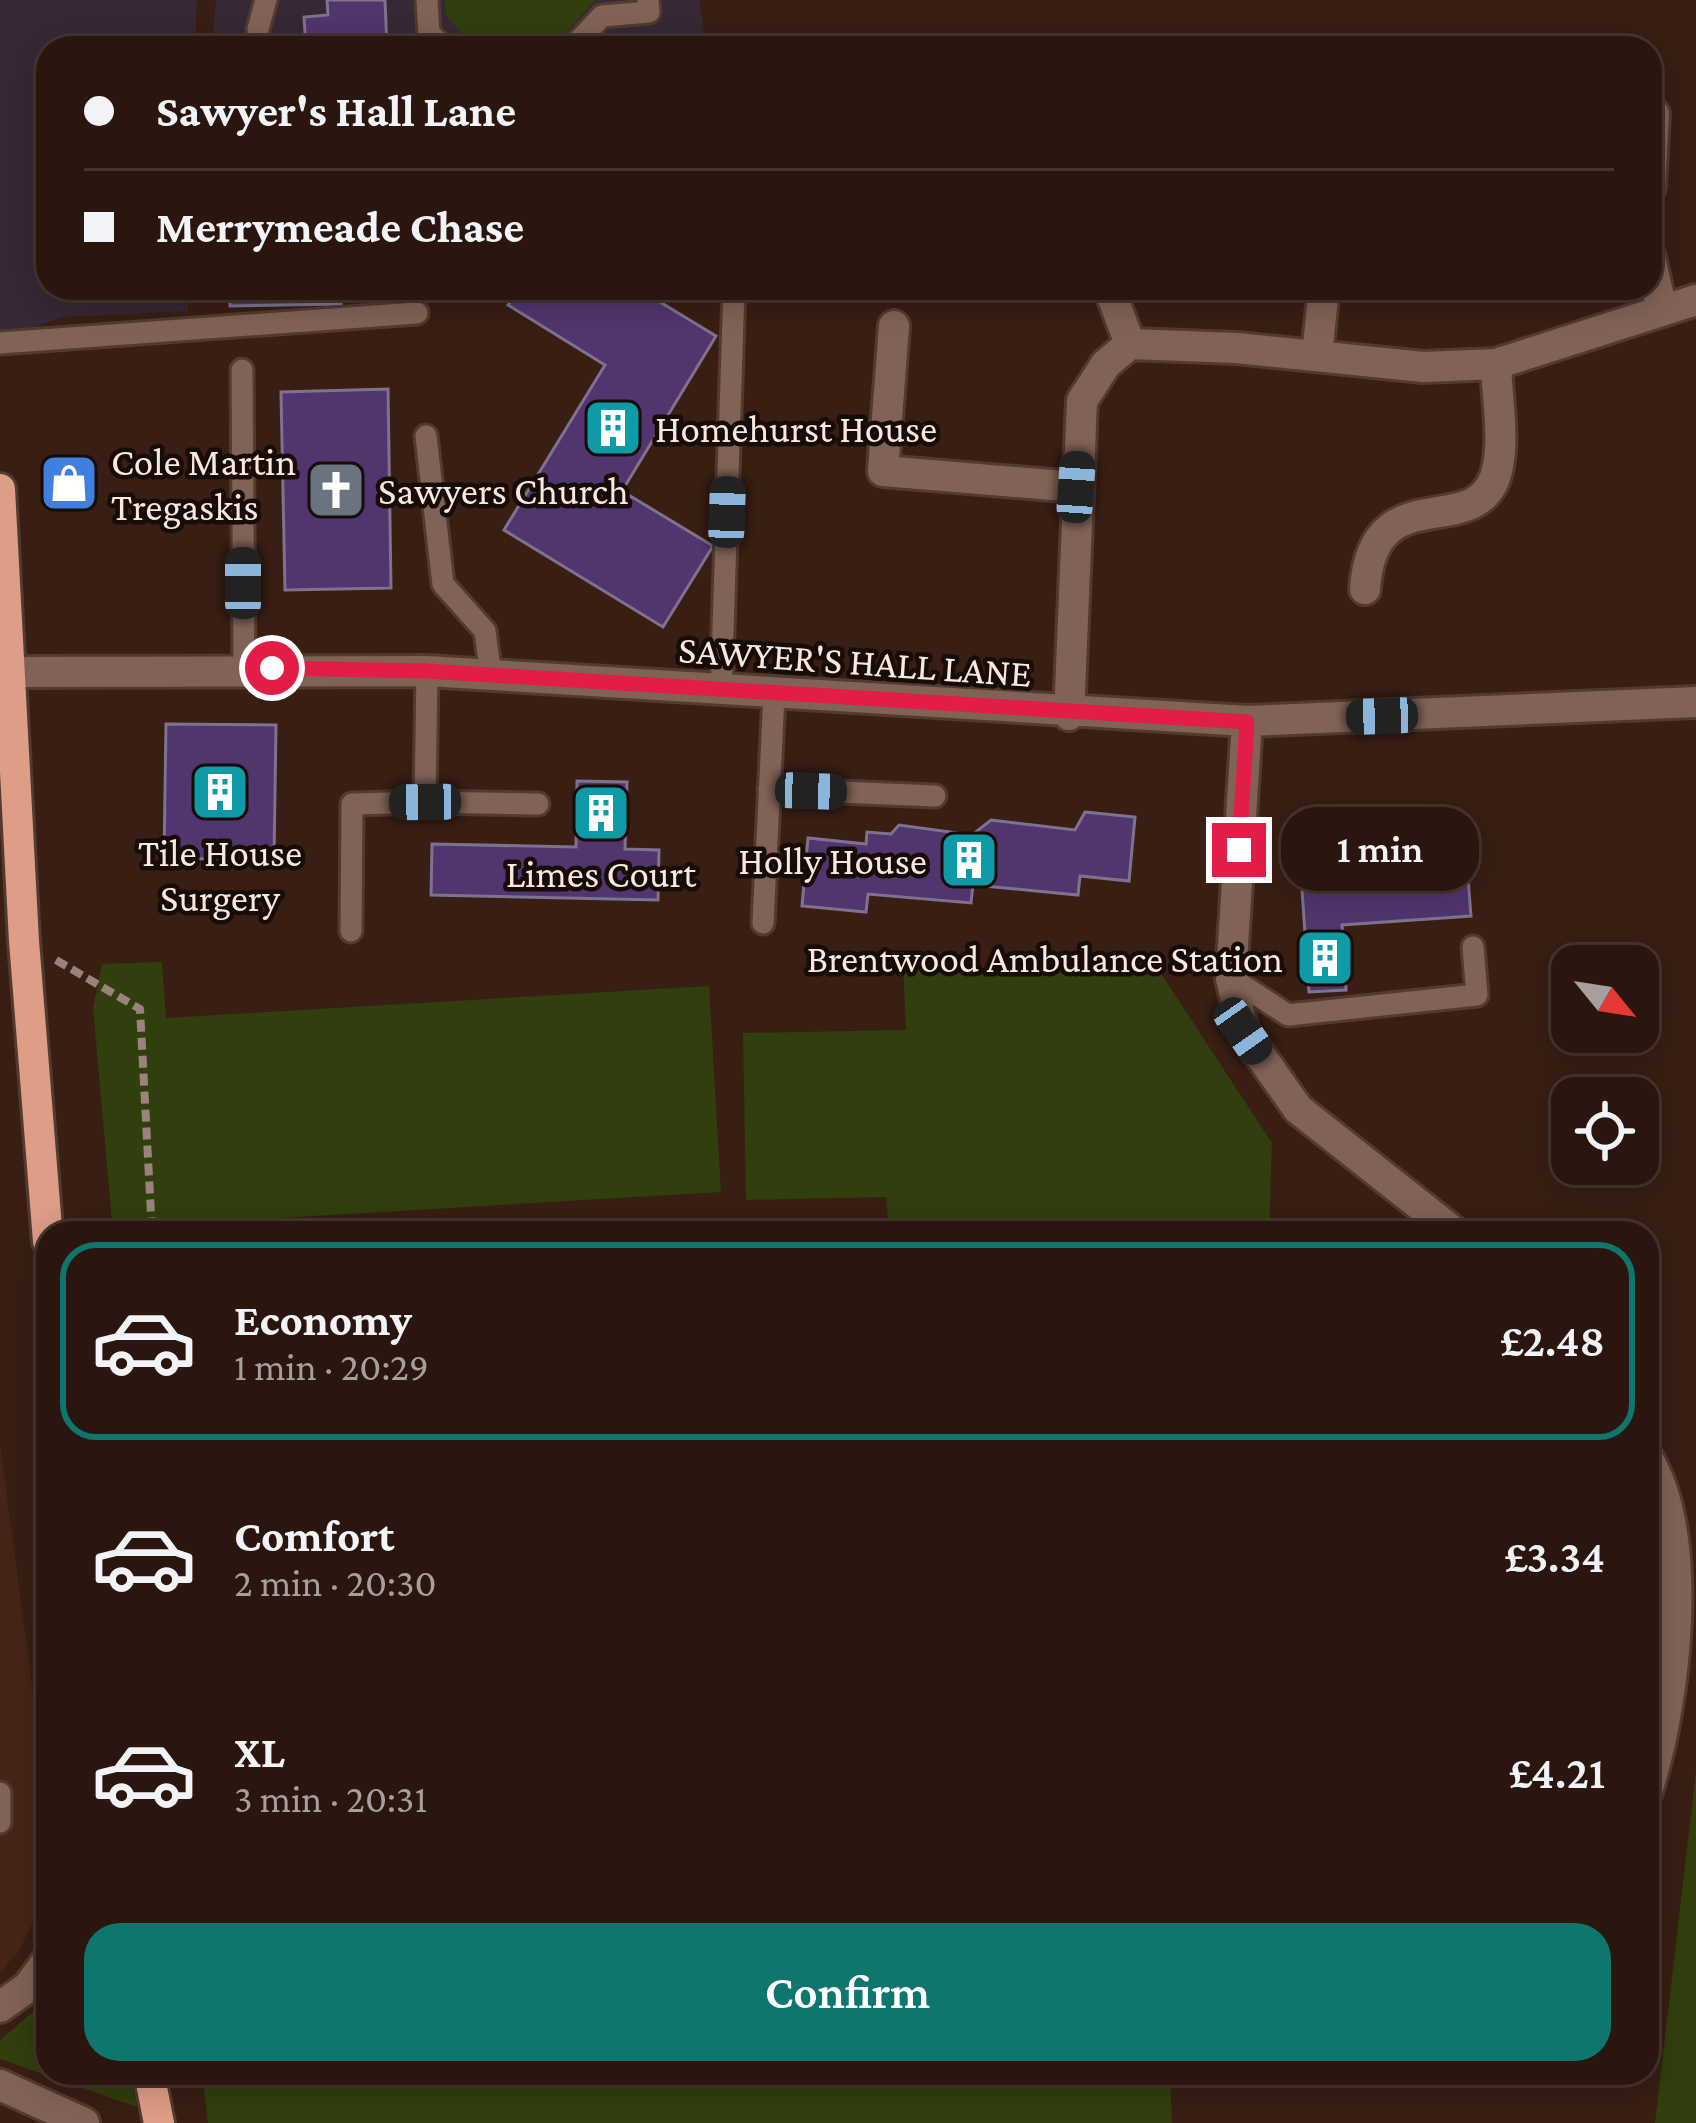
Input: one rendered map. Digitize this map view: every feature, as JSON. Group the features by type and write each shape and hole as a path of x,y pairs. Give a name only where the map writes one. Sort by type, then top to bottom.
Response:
{"main road":[{"path":"0,489 24,941 46,1221"},
{"path":"151,2085 159,2123"}],"street":[{"path":"1114,300 1130,344"},
{"path":"1317,355 1323,300"},
{"path":"1660,300 1662,310"},
{"path":"1069,715 1082,401 1106,364 1130,344 1317,355 1423,367 1496,364 1696,300"},
{"path":"894,326 883,471 1076,487"},
{"path":"1365,589 1366,563 1381,535 1403,516 1464,510 1486,491 1498,468 1496,364"},
{"name":"SAWYER'S HALL LANE","path":"8,672 244,667 427,671 1069,715 1247,722 1696,702"},
{"path":"1247,722 1231,978 1243,1031 1298,1109 1440,1221"},
{"path":"1659,1527 1674,1567 1672,1680 1659,1738"},
{"path":"0,2007 36,1976"},
{"path":"0,2085 84,2123"}],"lane":[{"path":"258,28 266,0"},
{"path":"427,0 433,36"},
{"path":"583,36 602,16 649,12 648,0"},
{"path":"721,692 734,300"},
{"path":"0,344 417,313"},
{"path":"242,370 244,667"},
{"path":"426,436 442,584 485,632 491,676"},
{"path":"425,802 427,671"},
{"path":"763,923 774,695"},
{"path":"770,789 935,796"},
{"path":"351,931 352,804 538,804"},
{"path":"1231,978 1288,1015 1341,1013 1478,995 1472,947"},
{"path":"0,1792 0,1822"}],"path":[{"path":"24,941 140,1009 151,1221"}],"shaded area":[{"path":"0,0 197,0 196,36 36,36 36,300 188,300 188,311 62,317 0,340"},
{"path":"216,0 700,0 704,36 213,36"},
{"path":"0,1444 36,1715 36,1916 19,1951 0,1972"}],"green space":[{"path":"445,0 595,0 564,36 464,36 446,15"},
{"path":"162,962 166,1018 709,986 721,1192 228,1221 112,1221 93,1008 102,964"},
{"path":"903,964 1160,972 1272,1143 1269,1221 888,1221 886,1197 746,1200 743,1033 906,1030"},
{"path":"1696,1771 1696,2123 1655,2123"},
{"path":"36,2009 36,2072 0,2059 0,2040"},
{"path":"74,2085 132,2085 137,2107"},
{"path":"203,2085 1170,2085 1172,2123 208,2123"}],"building":[{"path":"327,0 385,0 386,36 305,36 304,17 328,15"},
{"path":"230,300 341,300 341,304 230,306"},
{"name":"Homehurst House","path":"511,300 657,300 716,336 622,491 713,546 663,627 504,530 605,365 508,305"},
{"name":"Sawyers Church","path":"388,389 391,588 285,590 281,392"},
{"name":"Tile House Surgery","path":"166,724 276,725 274,860 164,858"},
{"name":"Limes Court","path":"577,781 627,782 625,849 659,850 658,900 431,895 432,844 576,847"},
{"name":"Holly House","path":"1085,812 1135,817 1129,881 1080,876 1078,895 973,885 971,903 868,894 866,912 802,906 808,838 866,844 867,832 891,834 899,825 972,835 991,820 1075,830"},
{"name":"Brentwood Ambulance Station","path":"1467,864 1471,916 1342,925 1346,990 1309,992 1301,875"}],"place":[{"name":"Homehurst House","path":"613,428"},
{"name":"Cole Martin Tregaskis","path":"69,483"},
{"name":"Sawyers Church","path":"336,490"},
{"name":"Tile House Surgery","path":"220,792"},
{"name":"Limes Court","path":"601,813"},
{"name":"Holly House","path":"969,860"},
{"name":"Brentwood Ambulance Station","path":"1325,958"}],"route":[{"path":"272,668 427,671 1069,715 1247,722 1239,850"}]}
